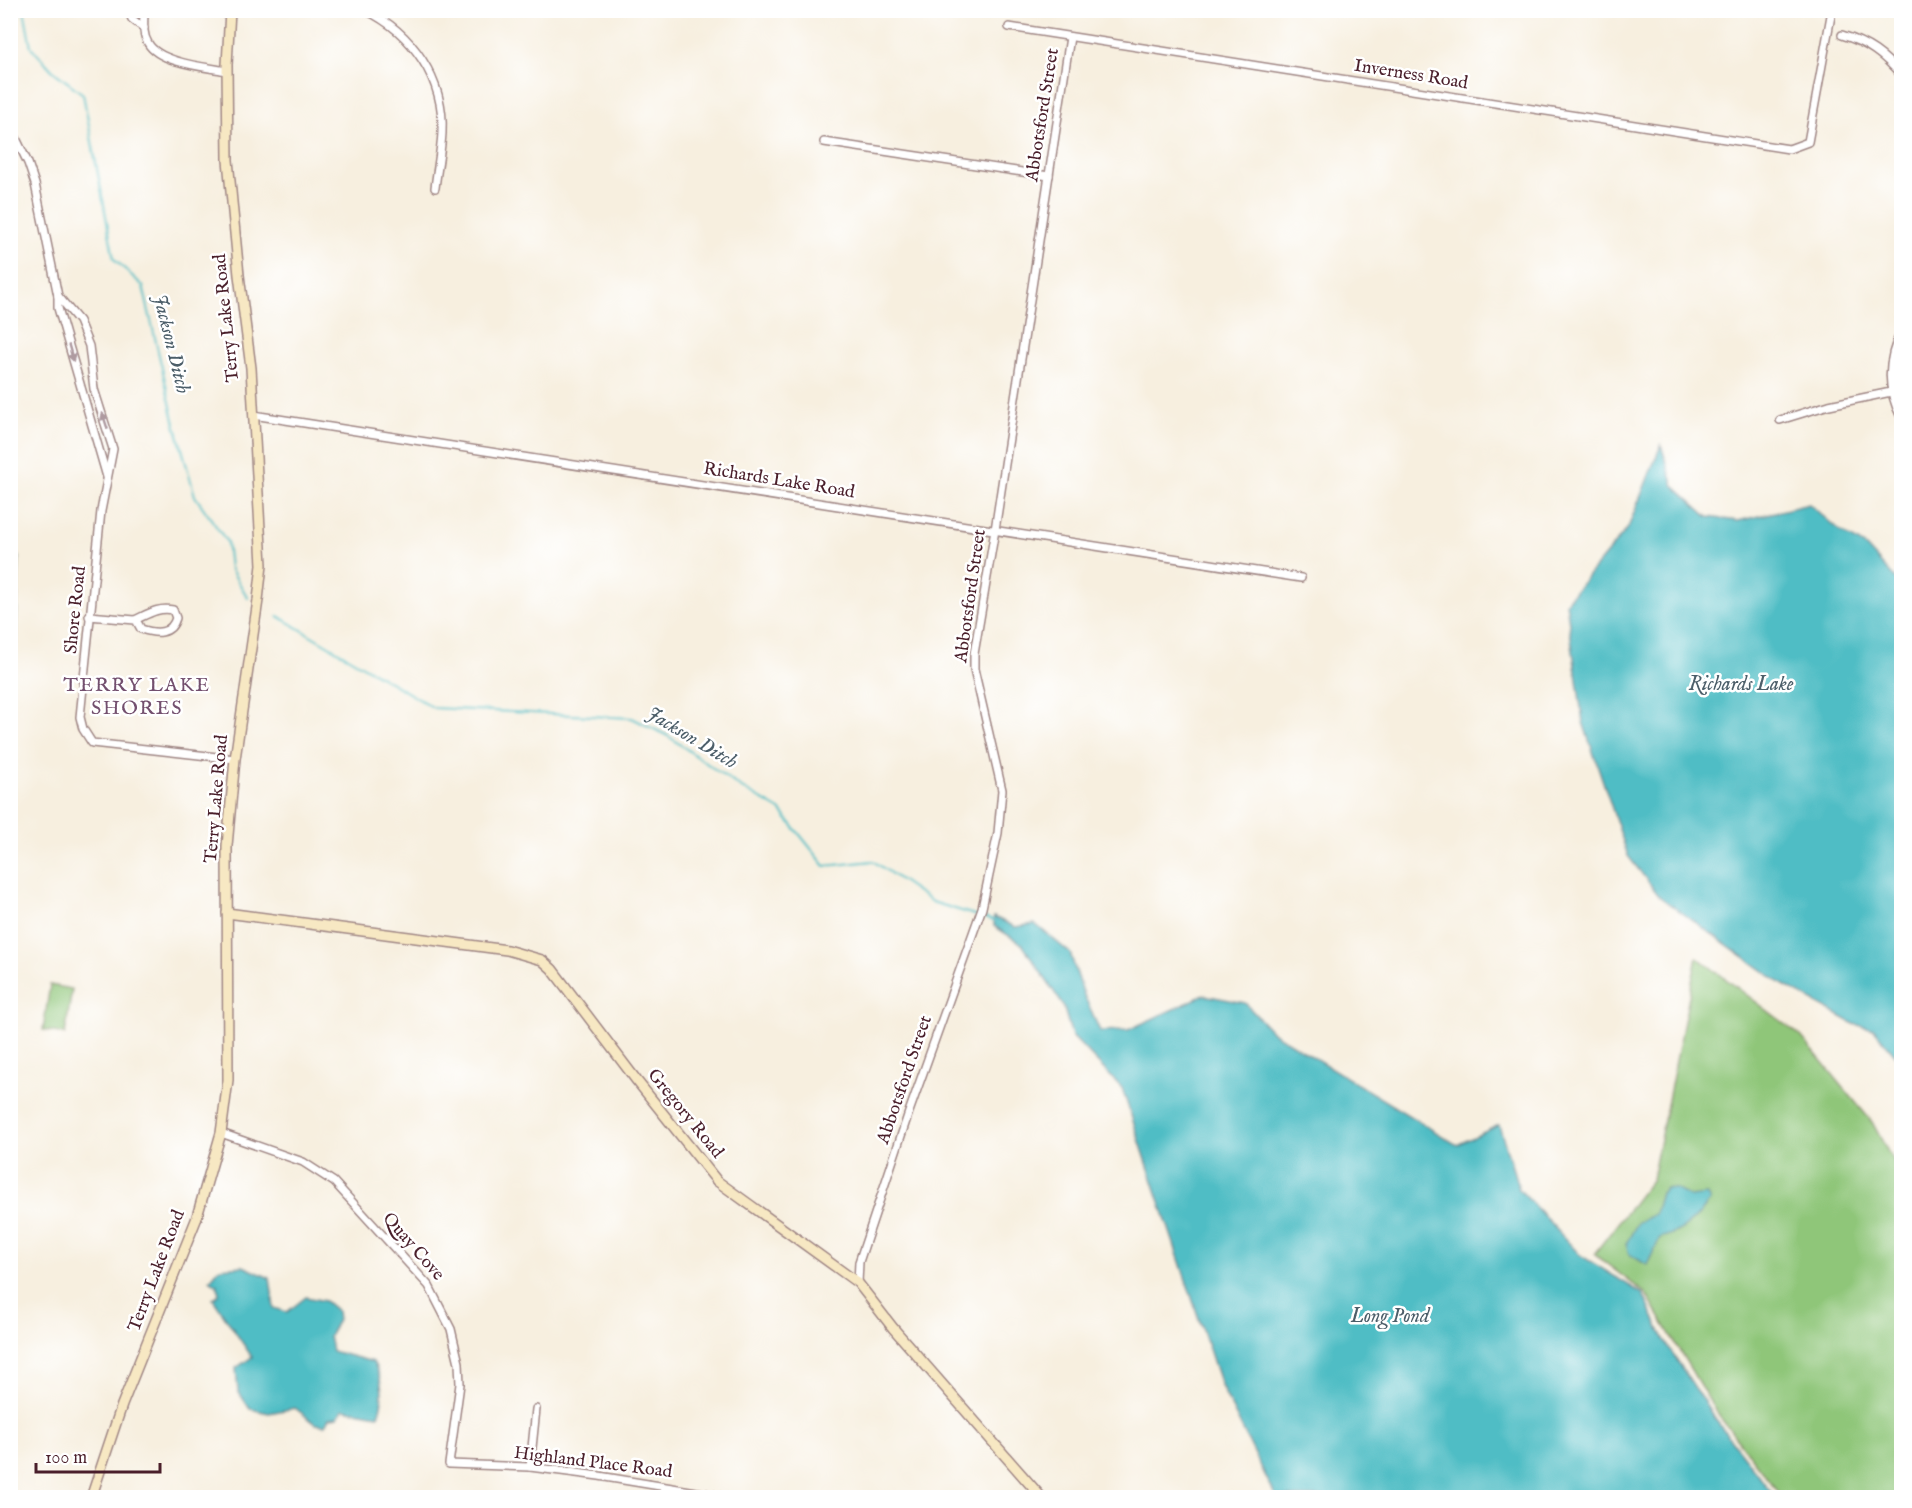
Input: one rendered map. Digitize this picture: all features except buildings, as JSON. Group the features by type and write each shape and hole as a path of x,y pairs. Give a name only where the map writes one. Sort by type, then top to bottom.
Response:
{"main road":[{"name":"Terry Lake Road","path":"91,1497 122,1405 196,1220 221,1133 228,1080 227,846 235,759 262,565 251,368 228,160 227,71 230,10"},
{"name":"Gregory Road","path":"227,913 507,950 542,960 574,996 637,1081 717,1181 858,1282 893,1328 1042,1497"}],"street":[{"path":"128,10 132,19 144,28"},
{"path":"144,10 147,42 154,52 171,59 227,71"},
{"path":"365,10 387,22 405,38 418,54 438,93 442,133 435,188"},
{"name":"Inverness Road","path":"1009,27 1789,149 1808,142 1832,10"},
{"path":"1842,35 1870,46 1902,76"},
{"name":"Abbotsford Street","path":"858,1282 859,1262 982,908 999,833 1002,790 974,669 975,654 1070,37"},
{"name":"Shore Road","path":"10,126 35,183 58,296 58,308 107,477"},
{"path":"824,142 1049,176"},
{"name":"Shore Road","path":"58,296 79,321 88,346 94,389 113,449 111,467 107,477 89,616 80,717 87,738 92,743 101,745 235,759"},
{"path":"1902,330 1892,354 1890,369 1892,392 1902,419"},
{"path":"1780,420 1829,405 1892,392"},
{"name":"Richards Lake Road","path":"253,415 1301,578"},
{"path":"89,616 135,620 165,608 173,610 176,618 174,625 165,632 153,634 141,629 135,620"},
{"name":"Quay Cove","path":"221,1133 303,1162 334,1182 429,1286 451,1329 459,1363 460,1384 449,1464"},
{"path":"530,1467 536,1409"},
{"name":"Highland Place Road","path":"449,1464 530,1467 733,1497"}],"green space":[{"path":"1697,957 1801,1036 1872,1122 1901,1176 1901,1497 1782,1497 1716,1412 1646,1294 1594,1254 1652,1179"},
{"path":"50,985 72,989 65,1034 43,1030"}],"water":[{"name":"Richards Lake","path":"1661,445 1674,486 1708,517 1738,521 1809,504 1840,531 1866,547 1901,585 1901,1062 1874,1029 1854,1024 1782,984 1660,897 1628,856 1583,722 1566,602 1628,528"},
{"path":"10,540 19,559 15,652 11,660"},
{"name":"Long Pond","path":"994,917 1015,927 1035,924 1070,953 1084,995 1100,1031 1128,1030 1204,995 1245,1003 1272,1032 1457,1145 1499,1125 1519,1189 1580,1255 1643,1294 1666,1343 1715,1419 1775,1497 1276,1497 1222,1388 1122,1088 1072,1036 1063,1005 1022,944 994,926"},
{"path":"1666,1188 1676,1189 1689,1197 1707,1195 1710,1201 1688,1224 1660,1238 1647,1265 1629,1254 1626,1244 1638,1222 1655,1214 1661,1193"},
{"path":"243,1266 270,1278 274,1308 287,1312 306,1297 325,1301 337,1311 338,1320 329,1336 332,1351 373,1362 382,1388 378,1415 343,1409 338,1417 329,1418 325,1425 316,1424 295,1408 269,1413 250,1409 238,1391 236,1368 252,1357 213,1299 219,1294 217,1285 210,1280 220,1268"}],"waterway":[{"name":"Jackson Ditch","path":"24,10 31,47 53,71 83,94 114,259 143,286 174,420 195,496 227,542 230,568 248,598"},
{"name":"Jackson Ditch","path":"278,616 434,708 632,718 668,736 740,787 780,810 825,866 873,861 932,902 994,921"}],"district":[{"name":"TERRY LAKE SHORES","path":"137,696"}]}
